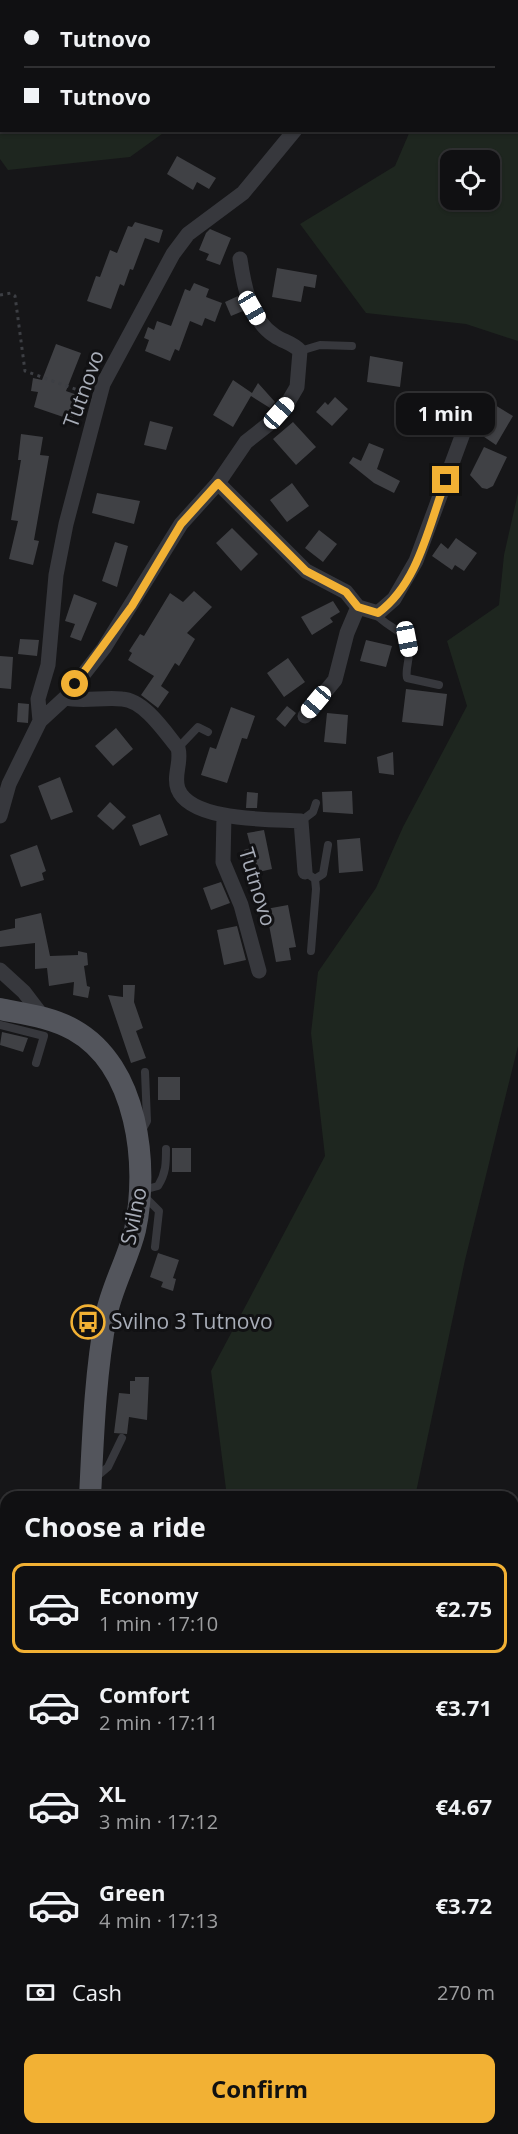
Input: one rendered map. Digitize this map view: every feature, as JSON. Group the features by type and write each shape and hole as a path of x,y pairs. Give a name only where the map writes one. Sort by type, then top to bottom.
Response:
{"main road":[{"name":"Svilno","path":"0,1009 43,1017 84,1036 109,1062 122,1087 138,1139 142,1192 134,1232 107,1313 101,1348 91,1489"}],"street":[{"name":"Tutnovo","path":"40,721 38,699 48,665 56,575 64,534 103,384 136,319 183,241 243,193 293,132"},
{"path":"240,259 245,288 263,326 277,337 294,344 300,351"},
{"name":"Tutnovo","path":"0,816 9,784 40,721 64,698 104,648 181,524 218,483 246,442 270,423 287,404 297,387 300,351"},
{"path":"218,483 288,556 306,571 346,592 358,607 378,613 394,600 416,561 465,428"},
{"path":"305,716 335,680 347,633 358,607"},
{"path":"64,698 80,701 123,699 132,701 178,748"},
{"name":"Tutnovo","path":"178,748 180,755 176,781 179,791 187,801 224,815 252,820 301,821"},
{"name":"Tutnovo","path":"224,815 223,862 242,905 259,971"},
{"path":"301,821 310,876"},
{"path":"0,970 7,980 24,992 43,1017"}],"lane":[{"path":"300,351 310,346 320,345 352,346"},
{"path":"373,611 382,623 399,631 407,639 410,652 407,678 439,685"},
{"path":"178,748 198,727 208,732"},
{"path":"301,821 313,812 316,803"},
{"path":"311,951 310,876 323,874 328,844"},
{"path":"0,1026 44,1036 36,1063"},
{"path":"138,1139 147,1121 145,1072"},
{"path":"155,1246 159,1211 142,1192 159,1186 166,1170 166,1149"},
{"path":"91,1489 108,1467 122,1438"}],"path":[{"path":"0,295 11,293 15,296 25,371 90,394"}],"shaded area":[{"path":"0,132 165,132 130,157 8,170 0,159"},
{"path":"410,132 518,132 518,341 466,324 366,313 300,224 395,166"},
{"path":"518,493 518,1046 465,1260 416,1491 226,1491 211,1371 325,1156 311,1033 318,972 376,888 403,827 467,706 447,641 499,605 504,555"}],"building":[{"path":"177,156 216,178 209,189 197,182 193,190 167,174"},
{"path":"135,222 163,230 159,243 145,238 133,270 130,269 124,286 120,284 111,309 87,301 96,276 100,277 110,250 117,253 128,226 132,227"},
{"path":"210,229 231,238 220,265 206,260 209,254 199,250"},
{"path":"277,268 317,275 315,288 304,286 301,302 272,297"},
{"path":"194,283 209,289 206,297 222,303 215,322 205,318 202,326 190,321 179,351 175,349 170,361 145,351 149,340 144,338 148,327 154,330 157,321 171,326 185,289 190,291"},
{"path":"238,296 243,311 231,316 225,302"},
{"path":"56,344 81,353 66,391 80,396 72,420 34,407 38,392 31,391 33,378 42,380"},
{"path":"370,356 403,362 400,387 367,382"},
{"path":"233,380 252,393 258,383 275,402 270,408 251,396 233,427 213,415"},
{"path":"335,397 348,409 332,426 316,412 325,402 328,405"},
{"path":"495,405 513,416 496,445 474,430"},
{"path":"150,421 173,427 166,450 144,445"},
{"path":"293,422 316,447 296,465 273,439"},
{"path":"21,434 43,437 40,455 49,456 34,540 39,541 33,565 9,559 18,521 11,520 21,460 18,460"},
{"path":"369,443 384,449 377,469 400,481 394,493 374,483 349,463 353,457 361,461"},
{"path":"484,447 507,457 493,486 487,489 482,488 470,475"},
{"path":"292,483 309,506 287,522 270,500"},
{"path":"97,493 140,501 134,524 92,513"},
{"path":"232,528 258,554 241,571 216,543"},
{"path":"319,530 337,544 323,562 305,548"},
{"path":"456,538 477,553 464,571 455,565 452,570 432,556 441,543 448,549"},
{"path":"115,542 128,546 117,587 102,581"},
{"path":"194,591 212,607 187,633 195,639 179,666 175,663 161,686 169,692 158,708 141,695 154,676 128,660 132,653 129,651 140,634 144,636 170,593 183,602"},
{"path":"74,594 97,603 81,641 70,637 75,624 65,621"},
{"path":"333,601 340,612 330,618 333,622 312,635 301,617"},
{"path":"20,639 39,640 37,656 18,654"},
{"path":"366,640 392,646 386,667 360,661"},
{"path":"0,656 13,657 11,689 0,688"},
{"path":"288,658 305,682 284,697 267,673"},
{"path":"406,689 447,694 443,726 402,722"},
{"path":"18,703 29,704 28,723 17,722"},
{"path":"287,706 296,713 285,727 276,719"},
{"path":"231,707 255,716 247,739 242,738 227,783 201,775 210,747 216,749"},
{"path":"327,713 348,715 346,744 324,742"},
{"path":"116,728 133,749 113,766 95,746"},
{"path":"393,752 394,775 379,773 377,757"},
{"path":"60,777 73,812 51,820 38,786"},
{"path":"352,791 353,814 323,812 322,792"},
{"path":"247,792 258,793 257,808 246,808"},
{"path":"110,802 126,817 113,830 97,816"},
{"path":"160,814 168,835 140,846 132,825"},
{"path":"264,830 272,869 250,874 244,850 251,848 247,833"},
{"path":"360,838 363,871 339,873 337,840"},
{"path":"37,845 46,871 42,873 44,880 21,887 10,855"},
{"path":"221,882 230,903 211,910 203,888"},
{"path":"288,905 296,947 289,948 291,960 276,962 266,909"},
{"path":"41,913 50,956 78,955 78,951 87,953 88,965 84,966 87,986 90,987 88,998 73,995 74,982 49,986 47,968 35,969 35,943 0,947 0,931 15,928 15,919"},
{"path":"237,926 246,960 224,965 217,930"},
{"path":"123,985 135,985 134,1002 143,1028 136,1031 146,1058 131,1063 108,995 123,997"},
{"path":"2,1032 28,1038 23,1052 0,1045"},
{"path":"158,1077 180,1077 180,1100 158,1100"},
{"path":"172,1148 191,1148 191,1172 172,1172"},
{"path":"158,1253 179,1260 173,1278 176,1279 173,1291 161,1287 163,1282 150,1277"},
{"path":"135,1377 149,1377 147,1420 129,1417 127,1434 114,1433 119,1393 130,1394 130,1381 135,1381"}],"place":[{"name":"Svilno 3 Tutnovo","path":"88,1322"}],"route":[{"path":"75,684 104,648 132,606 181,524 218,483 288,556 306,571 336,585 346,592 358,607 378,613 394,600 416,561 446,480"}]}
